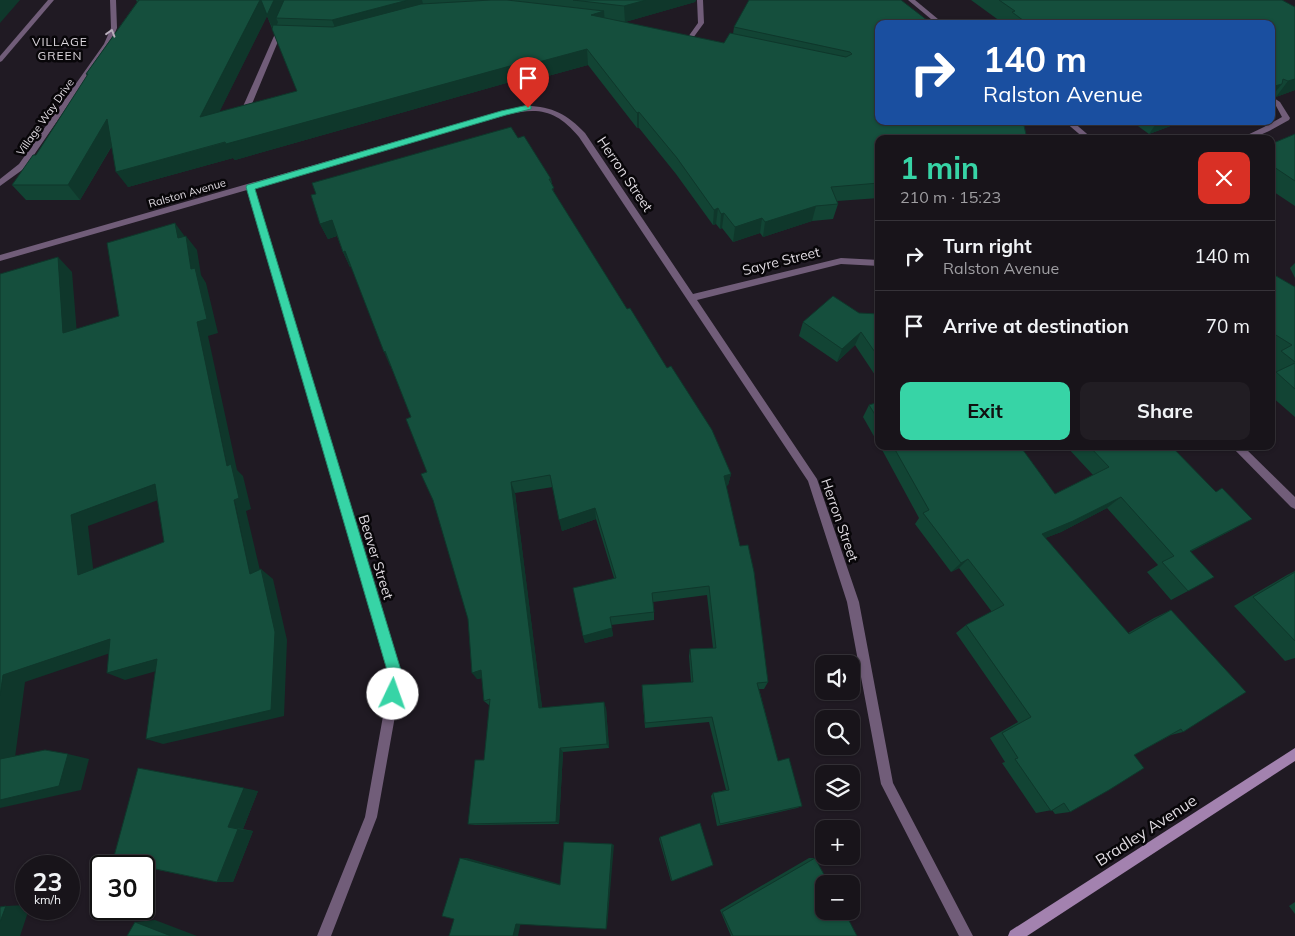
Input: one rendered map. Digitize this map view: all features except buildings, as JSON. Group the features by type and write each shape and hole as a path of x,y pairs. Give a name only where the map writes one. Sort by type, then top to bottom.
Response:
{"street":[{"path":"0,60 51,0"},
{"name":"Village Way Drive","path":"0,183 22,166 107,44 114,28 113,0"},
{"path":"691,37 701,23 700,0"},
{"path":"911,0 936,20"},
{"path":"245,111 282,22"},
{"path":"682,35 700,39"},
{"path":"276,37 285,38"},
{"path":"1275,101 1286,118 1275,124"},
{"name":"Ralston Avenue","path":"0,258 511,111 528,108 554,111"},
{"name":"Herron Street","path":"554,111 570,122 582,135 812,479 853,602 887,784 966,936"},
{"path":"1072,125 1085,135"},
{"path":"1252,135 1274,125"},
{"name":"Beaver Street","path":"250,187 396,677 371,816 324,936"},
{"name":"Sayre Street","path":"692,298 841,261 875,262"},
{"path":"1240,450 1295,504"},
{"name":"Bradley Avenue","path":"1015,936 1295,754"}],"district":[{"name":"VILLAGE GREEN","path":"60,48"}],"route":[{"path":"393,694 396,677 250,187 504,113 528,108"}]}
